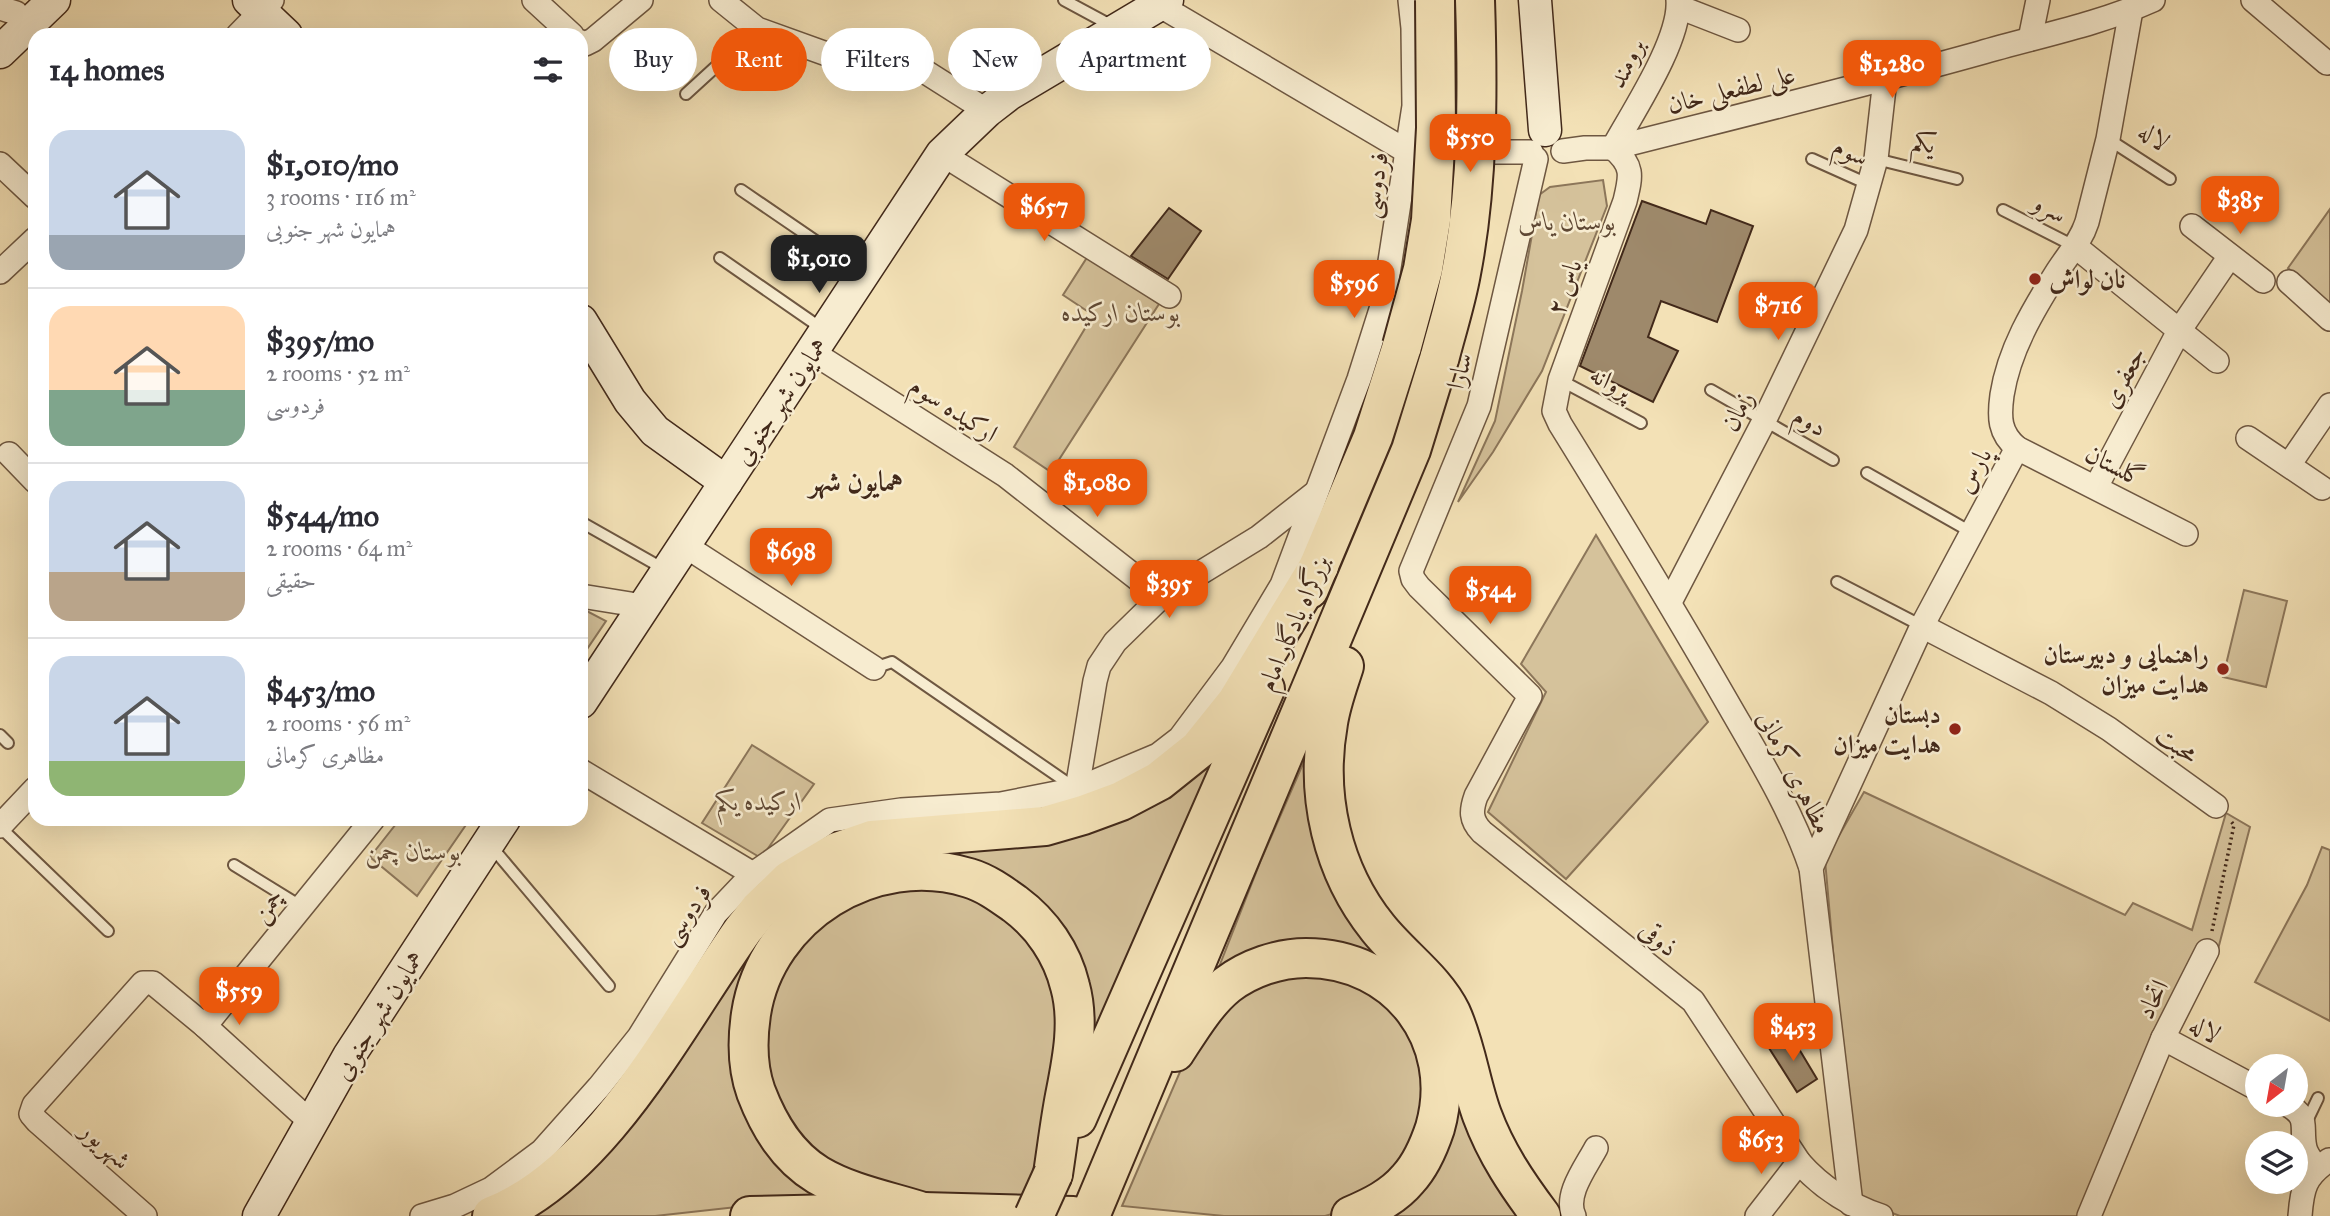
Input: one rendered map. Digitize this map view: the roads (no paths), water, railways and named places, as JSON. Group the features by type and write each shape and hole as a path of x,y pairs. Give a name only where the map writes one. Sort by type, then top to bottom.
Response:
{"highway":[{"name":"بزرگراه یادگار امام","path":"1034,1216 1373,437 1423,268 1430,220 1436,128 1435,0"},
{"name":"بزرگراه یادگار امام","path":"1090,1216 1410,450 1440,356 1461,273 1471,194 1475,131 1475,0"},
{"path":"492,1216 523,1201 541,1188 583,1151 609,1122 648,1072 743,930 790,880 837,852 872,840 1045,826 1121,801 1159,780 1199,749 1236,703 1318,566"},
{"path":"1359,575 1344,668 1328,722 1323,757 1326,809 1333,842 1357,898 1377,927 1430,984 1449,1010 1460,1034 1481,1113 1498,1153 1520,1189 1541,1216"},
{"path":"923,1212 842,1187 818,1175 796,1159 779,1139 750,1077 747,1038 753,998 762,974 779,943 812,909 837,891 859,881 916,870 971,878 999,892 1025,912 1047,936 1060,958 1070,986 1074,1012 1071,1070 1053,1174"},
{"path":"1133,1115 1209,1003 1227,985 1266,965 1291,958 1341,962 1367,971 1388,982 1406,999 1422,1021 1440,1069 1441,1093 1431,1141 1409,1178 1391,1196 1351,1216"},
{"path":"750,1216 923,1212 1073,1216"}],"street":[{"path":"14,26 54,0"},
{"path":"534,0 566,28"},
{"path":"588,40 593,40 641,0"},
{"path":"721,0 756,28"},
{"name":"فردوسی","path":"422,1216 455,1206 491,1189 541,1151 599,1087 639,1037 716,913 753,874 830,820 901,810 1001,804 1077,789 1157,755 1180,738 1233,667 1282,585 1359,379 1384,300 1414,106 1410,0"},
{"path":"1535,0 1544,148"},
{"path":"2030,39 2038,0"},
{"name":"علی لطفعلی خان","path":"1408,152 1613,148 2094,23 2153,0"},
{"path":"2253,0 2327,63"},
{"path":"1163,3 1408,152"},
{"name":"همایون‌ شهر جنوبی","path":"1121,28 1163,3"},
{"path":"242,28 261,4 280,28"},
{"path":"1678,4 1738,30"},
{"name":"برومند","path":"1613,148 1664,56 1678,4"},
{"name":"پارس","path":"1811,868 1922,626 2017,448 2008,440 1999,414 2013,353 2046,290 2076,247 2087,222 2108,139 2131,10"},
{"path":"807,47 835,57 924,71 987,111"},
{"name":"همایون‌ شهر جنوبی","path":"588,691 942,154 1009,94 1056,66"},
{"name":"زمان","path":"1670,602 1764,421 1856,230 1876,159 1885,79"},
{"name":"سارا","path":"1530,696 1419,587 1413,579 1412,571 1479,406 1544,148"},
{"name":"یاس ۲","path":"1554,411 1560,380 1630,181 1629,167 1613,148"},
{"path":"942,154 1169,296"},
{"path":"0,164 28,190"},
{"path":"2192,226 2263,281"},
{"path":"0,272 28,246"},
{"name":"جعفری","path":"2076,247 2217,361"},
{"name":"جعفری","path":"2096,487 2179,331 2230,256"},
{"path":"2289,282 2330,319"},
{"path":"588,332 630,401 655,431 726,482"},
{"name":"ارکیده سوم","path":"819,342 1005,475 1161,597"},
{"path":"2289,466 2330,405"},
{"name":"مظاهری کرمانی","path":"1554,411 1670,602 1784,802 1811,868 1851,1204"},
{"path":"2248,438 2322,488"},
{"name":"گلستان","path":"2017,448 2186,534"},
{"path":"9,454 28,474"},
{"path":"1077,789 1099,666 1115,642 1161,597 1259,537 1315,493"},
{"path":"675,558 874,668"},
{"path":"588,597 643,606"},
{"name":"محبت","path":"1922,626 2051,693 2109,729 2216,806"},
{"name":"ذوقی","path":"1530,696 1476,796 1472,807 1476,826 1693,1001 1799,1162 1817,1180 1851,1204 1881,1216"},
{"path":"588,775 753,874"},
{"path":"0,826 28,796"},
{"name":"چمن","path":"205,1026 367,826"},
{"name":"همایون‌ شهر جنوبی","path":"259,1216 349,1056 496,831"},
{"name":"اتحاد","path":"2089,1216 2163,1038 2207,951"},
{"name":"شهریور","path":"145,1216 37,1121 32,1114 34,1105 144,983 153,983 205,1026"},
{"path":"205,1026 313,1124"},
{"name":"لاله","path":"2163,1038 2245,1082"},
{"path":"2300,1216 2305,1185 2323,1164 2304,1147 2305,1126 2301,1117"},
{"path":"1574,1216 1571,1209 1572,1195 1596,1148"},
{"path":"1757,1216 1799,1162"}],"lane":[{"path":"1064,0 1114,28"},
{"path":"686,93 711,70"},
{"name":"لاله","path":"2108,139 2170,179"},
{"name":"سوم","path":"1812,159 1870,186"},
{"name":"یکم","path":"1876,159 1957,179"},
{"path":"741,190 864,274"},
{"name":"سرو","path":"2003,209 2076,247"},
{"path":"720,258 819,342"},
{"name":"پروانه","path":"1560,380 1641,423"},
{"name":"دوم","path":"1711,390 1833,460"},
{"path":"1867,473 1971,532"},
{"path":"588,525 675,558"},
{"path":"1837,582 1922,626"},
{"path":"874,668 892,662 1077,789"},
{"path":"0,826 108,931"},
{"path":"496,831 609,986"},
{"path":"234,865 302,907"},
{"path":"2305,1126 2318,1098"}],"place":[{"name":"نان لواش","path":"2035,279"},
{"name":"راهنمایی و دبیرستان هدایت میزان","path":"2223,669"},
{"name":"دبستان هدایت میزان","path":"1955,729"}],"district":[{"name":"همایون شهر","path":"856,481"}],"park label":[{"name":"بوستان یاس","path":"1567,221"},
{"name":"بوستان ارکیده","path":"1121,312"},
{"name":"ارکیده یکم","path":"759,801"},
{"name":"بوستان چمن","path":"413,851"}]}
